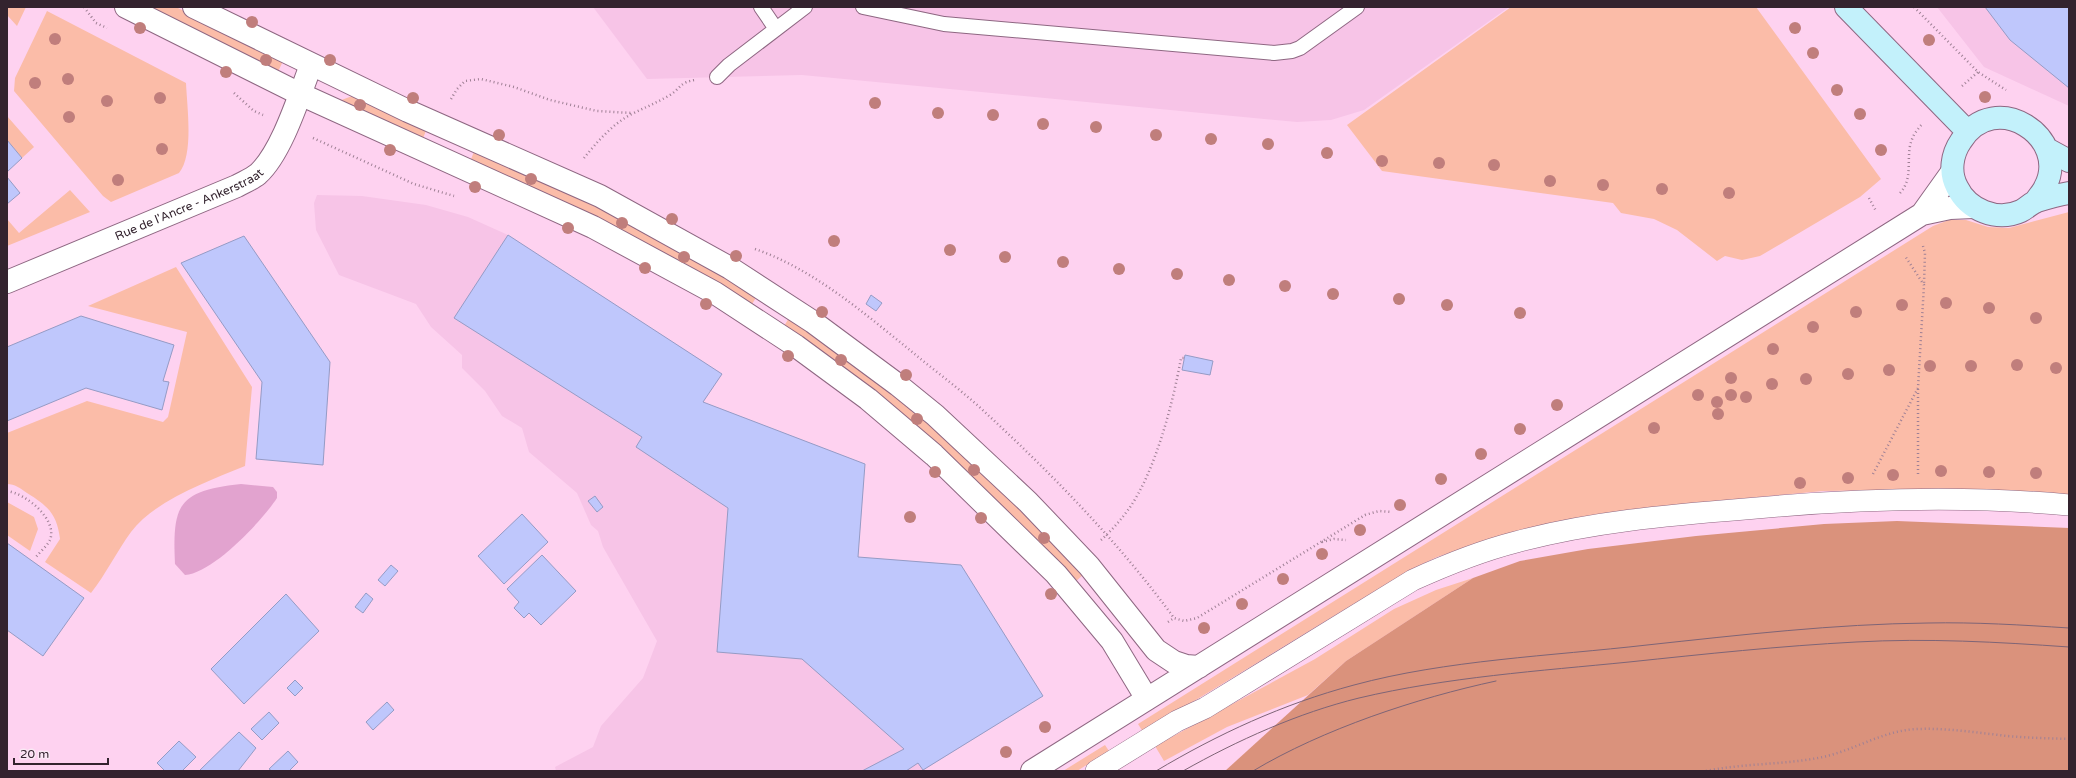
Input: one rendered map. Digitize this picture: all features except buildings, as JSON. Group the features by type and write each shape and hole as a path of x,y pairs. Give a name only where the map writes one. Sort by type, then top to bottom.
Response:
{"main road":[{"path":"1846,7 1967,131"},
{"path":"2035,202 2046,186 2050,168 2047,149 2036,132 2021,121 2002,117 1983,120 1967,131 1955,150 1952,172 1959,192 1973,207 1988,214 2005,215 2021,211 2035,202 2069,193"},
{"path":"2047,149 2069,160"}],"street":[{"path":"126,7 300,94 593,227 714,293 796,346 868,399 934,455 1056,574 1112,641 1147,699"},
{"path":"194,7 311,66 440,126 600,196 730,268 813,322 898,385 963,441 1028,502 1088,566 1156,650 1174,662 1186,666 1199,666"},
{"name":"Rue de l'Ancre - Ankerstraat","path":"7,282 247,181 257,175 270,160 287,125 311,66"},
{"path":"1922,214 1952,172"},
{"path":"1032,771 1922,214 1950,208 1973,207"},
{"path":"1096,771 1177,721 1205,708 1413,580 1477,554 1516,542 1594,527 1694,513 1824,502 1918,500 2004,501 2069,505"}],"lane":[{"path":"761,7 776,28"},
{"path":"717,77 729,65 805,7"},
{"path":"863,7 944,24 1274,53 1292,51 1300,48 1357,7"}],"path":[{"path":"1897,195 1901,192 1908,179 1910,148 1913,137 1921,125 1978,72 1914,7"},
{"path":"583,160 592,148 617,124 632,113 672,94 684,82 717,77"},
{"path":"449,103 457,89 465,80 481,79 514,87 550,100 597,111 632,113"},
{"path":"287,125 414,184 456,197"},
{"path":"1868,213 1881,205"},
{"path":"1903,254 1924,285 1918,388 1918,500"},
{"path":"1101,540 1128,510 1142,486 1160,438 1181,358 1184,358"},
{"path":"1858,501 1918,388"},
{"path":"7,491 13,492 41,510 52,528 50,541 36,558"},
{"path":"1147,639 1174,618 1184,621 1197,618 1364,515 1379,511 1396,512"},
{"path":"1706,771 1726,767 1781,763 1825,757 1892,733 1917,729 1973,731 2000,735 2069,739"}],"shaded area":[{"path":"7,7 26,7 17,26 7,15"},
{"path":"144,7 176,7 283,61 277,74"},
{"path":"593,7 1509,7 1364,110 1331,120 1297,122 802,75 647,79"},
{"path":"1511,7 1756,7 1881,179 1860,197 1760,256 1742,260 1725,256 1717,261 1677,230 1654,219 1621,213 1613,203 1382,171 1347,125"},
{"path":"1937,7 2069,7 2069,106 1984,67"},
{"path":"47,11 186,83 188,143 184,165 179,173 111,202 103,196 14,91 15,78"},
{"path":"355,95 427,128 422,141 336,102"},
{"path":"7,116 34,147 22,158 7,140"},
{"path":"475,149 572,192 758,294 751,306 470,162"},
{"path":"70,190 90,212 7,246 7,219 19,233"},
{"path":"317,195 362,196 426,205 468,217 508,235 722,374 703,402 864,480 858,557 961,565 1043,696 922,771 556,771 555,767 593,747 601,726 643,678 657,641 603,547 598,531 591,525 577,493 529,452 522,428 502,416 485,391 462,368 462,355 431,327 416,304 339,275 316,230 314,203"},
{"path":"2069,212 2069,495 2004,490 1823,491 1693,503 1584,517 1513,532 1437,557 1408,571 1143,732 1138,724 1933,226 1949,220 1966,220 1988,227 2009,228"},
{"path":"176,267 252,387 245,466 199,485 154,510 131,532 91,593 45,562 60,539 57,523 54,517 41,502 17,487 7,484 7,433 87,401 163,422 168,417 187,332 88,306"},
{"path":"790,316 838,349 956,445 1084,574 1074,583 783,328"},
{"path":"241,484 273,487 277,492 277,498 249,532 222,556 196,572 185,575 175,564 174,543 178,514 184,504 192,496 204,491"},
{"path":"7,502 34,517 38,529 30,551 7,535"},
{"path":"1897,521 2069,528 2069,771 1225,771 1346,661 1473,578 1520,561 1588,549 1696,536 1824,524"},
{"path":"1473,578 1346,661 1308,695 1227,727 1164,761 1155,746 1315,659 1394,609 1436,590"},
{"path":"1105,745 1109,751 1077,771 1063,771"}],"tram line":[{"path":"1156,771 1179,757 1252,721 1302,701 1354,685 1462,664 1752,634 1858,625 1963,623 2069,628"},
{"path":"1183,771 1247,738 1314,711 1359,698 1460,680 1742,650 1856,642 1909,640 1962,641 2069,647"},
{"path":"1253,771 1309,742 1371,717 1435,696 1496,681"}]}
